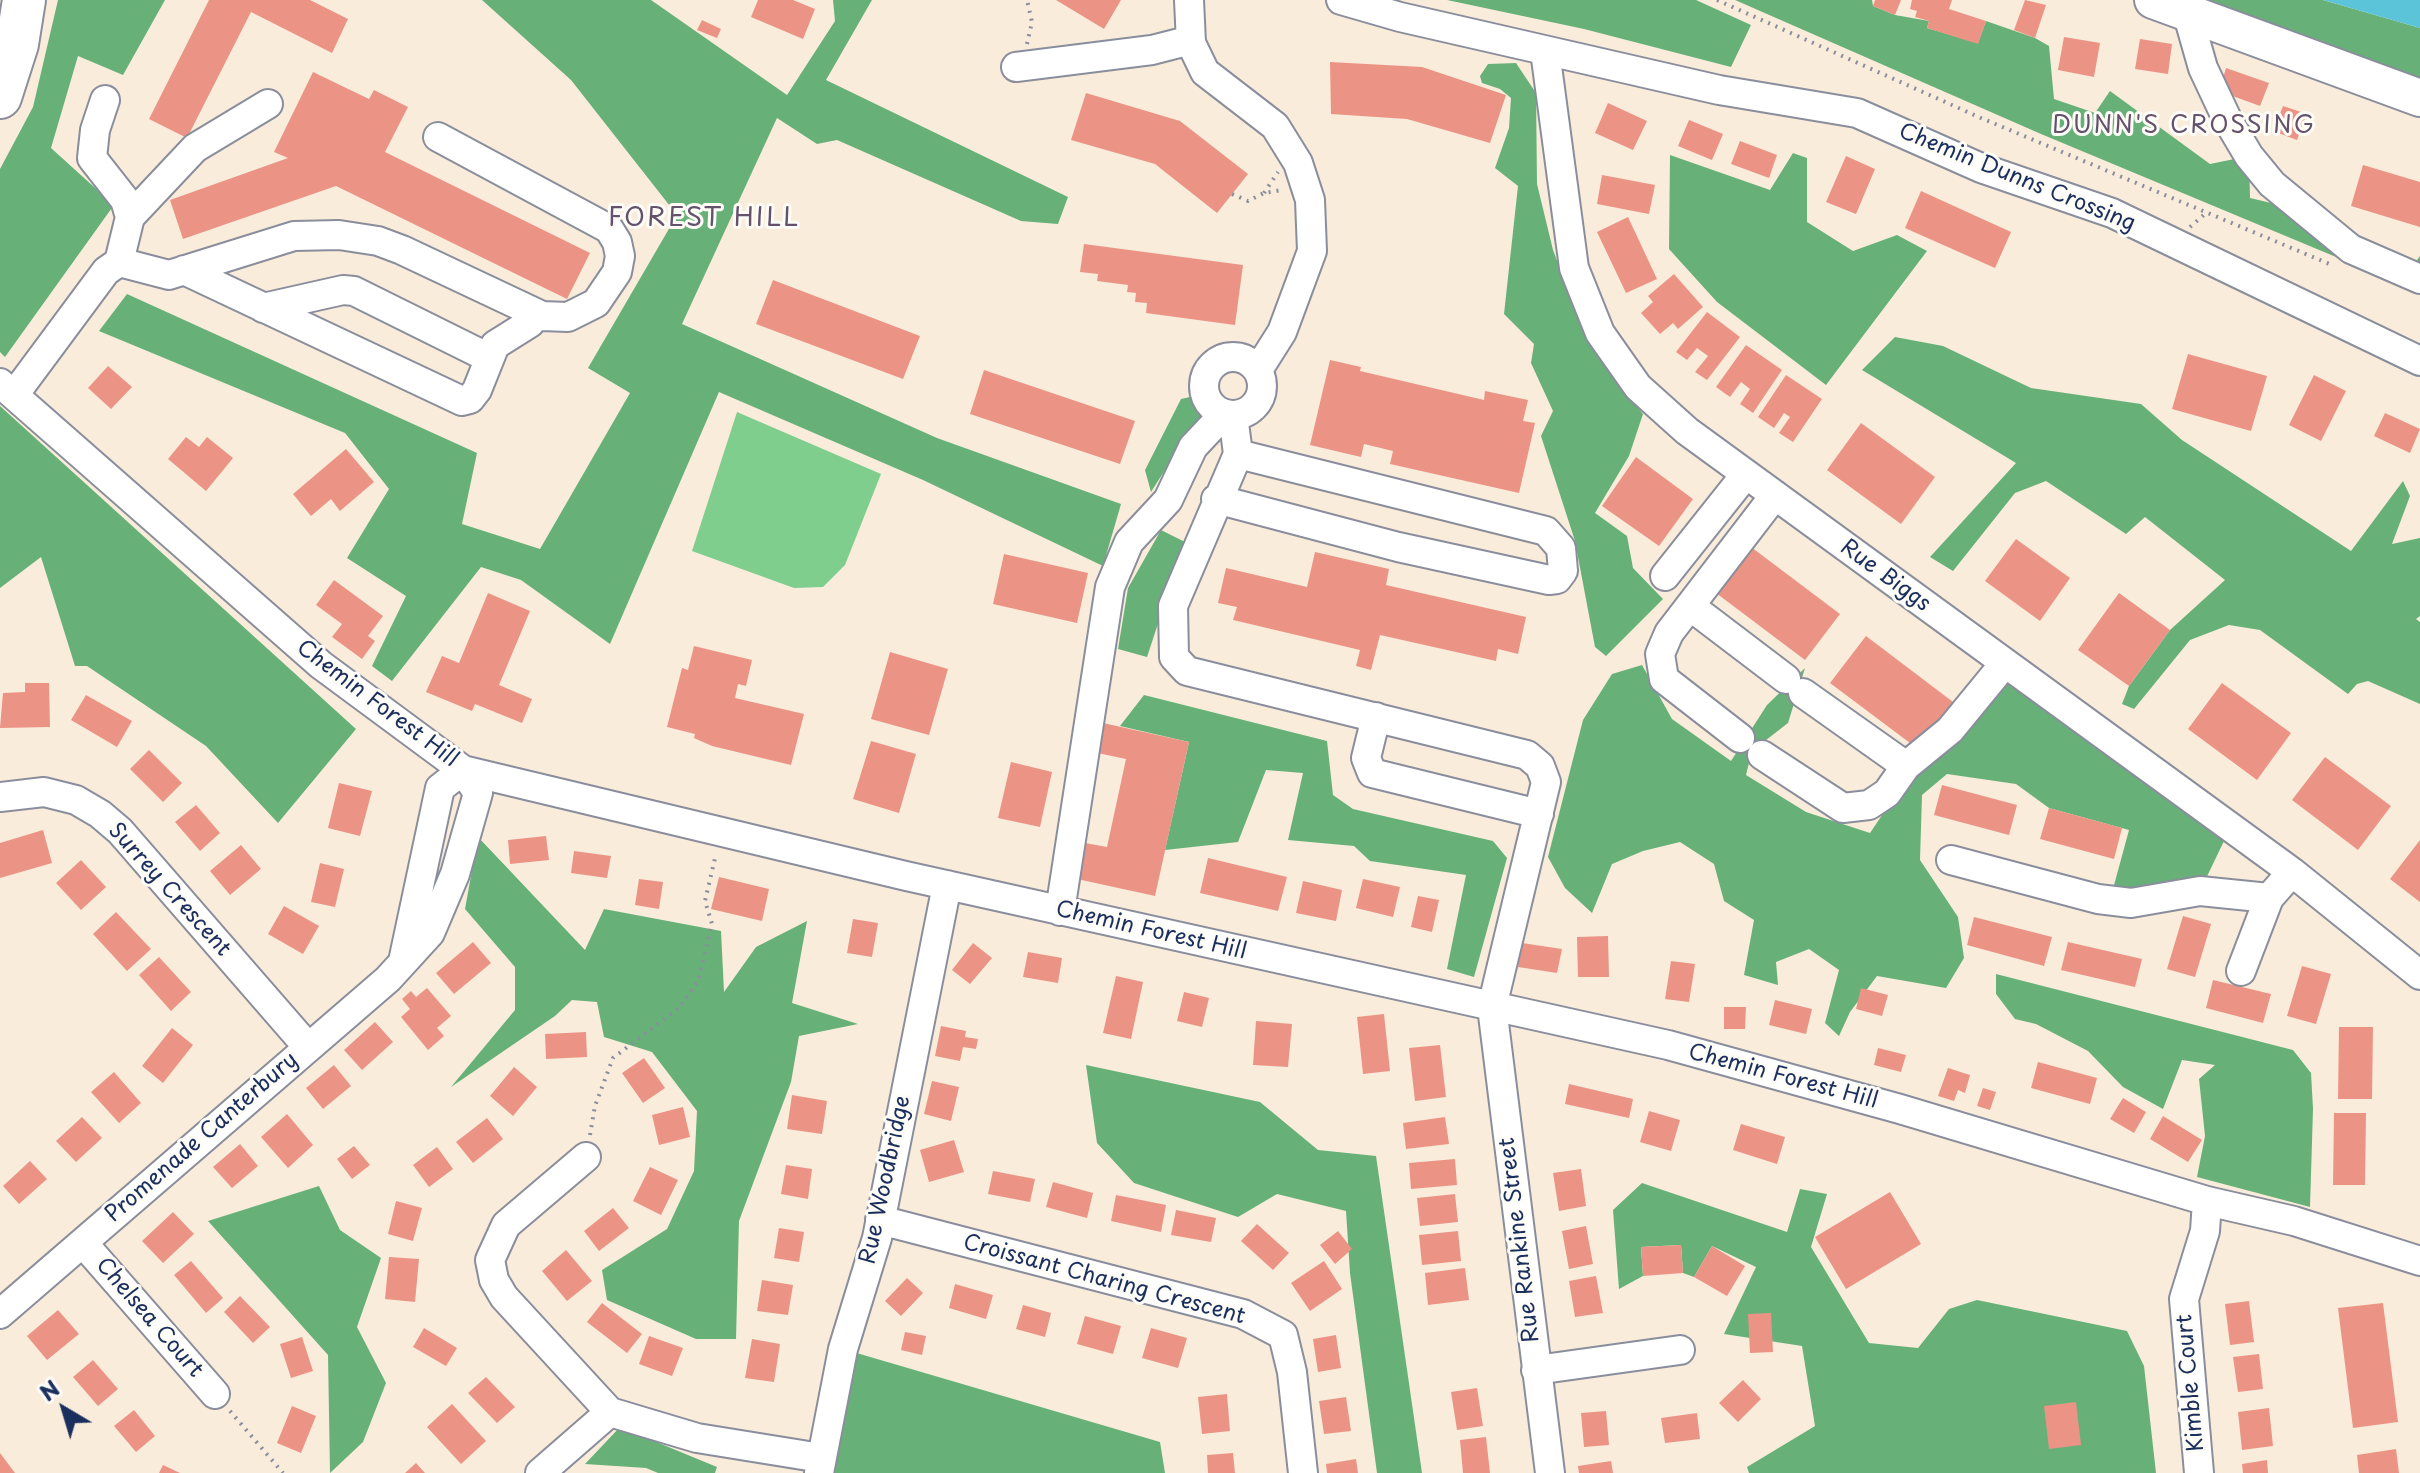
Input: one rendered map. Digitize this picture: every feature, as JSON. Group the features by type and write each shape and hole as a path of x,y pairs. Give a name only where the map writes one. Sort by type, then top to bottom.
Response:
{"highway":[{"path":"0,97 17,44 24,0"}],"main road":[{"path":"2153,0 2420,98"}],"street":[{"path":"1189,0 1191,40 1205,72 1275,126 1298,163 1310,200 1312,251 1282,332 1258,370"},
{"name":"Chemin Dunns Crossing","path":"1341,0 1719,90 1857,113 1981,168 2112,213 2420,361"},
{"path":"2187,12 2203,68 2227,119 2249,156 2272,184 2351,249 2420,279"},
{"path":"1016,67 1152,50 1191,40"},
{"name":"Rue Biggs","path":"1545,51 1567,234 1586,304 1600,333 1638,387 1659,409 1746,474 2292,872 2420,975"},
{"path":"105,100 95,130 92,158 125,200 130,217"},
{"path":"7,389 106,271 119,262 130,217 195,148 268,104"},
{"path":"119,262 158,274 184,270 294,236 339,235 378,241 402,250 535,313 553,318 568,317 596,303 617,272 620,256 617,242 609,229 438,137"},
{"path":"184,270 462,401 470,399 477,390 487,357 495,345 530,323 535,313"},
{"path":"263,308 343,290 354,291 487,357"},
{"path":"1060,911 1110,587 1129,542 1168,500 1193,447 1228,414 1251,410 1258,402 1263,383 1258,370 1245,359 1235,356 1216,362 1209,369 1206,395 1228,414 1238,454 1216,499 1173,606 1174,657 1187,671 1527,755 1540,766 1546,782 1492,1007"},
{"name":"Chemin Forest Hill","path":"7,389 321,665 463,770 1060,911 1668,1045 1900,1109 2207,1201 2294,1221 2420,1261"},
{"path":"1216,499 1398,547 1549,580 1557,579 1563,571 1561,548 1546,531 1238,454"},
{"path":"1665,576 1746,474"},
{"path":"1775,495 1664,642 1660,671 1673,688 1751,746 1832,803 1854,810 1877,802 1906,766 1950,730 2005,663"},
{"path":"1690,606 1906,766"},
{"path":"1376,717 1366,758 1372,773 1539,814"},
{"name":"Promenade Canterbury","path":"0,1314 388,979 403,962 440,788 463,770"},
{"name":"Surrey Crescent","path":"0,797 44,792 76,800 100,814 120,831 307,1046"},
{"path":"1951,860 2098,899 2131,903 2200,891 2269,898"},
{"path":"2241,971 2269,898 2292,872"},
{"name":"Rue Woodbridge","path":"820,1466 843,1349 880,1220 947,885"},
{"name":"Rue Rankine Street","path":"1492,1007 1550,1473"},
{"path":"586,1157 506,1225 490,1260 494,1280 504,1297 610,1412 697,1438 820,1466"},
{"name":"Kimble Court","path":"2199,1473 2184,1299 2205,1231 2207,1201"},
{"name":"Croissant Charing Crescent","path":"880,1220 1243,1314 1283,1335 1292,1372 1303,1473"},
{"name":"Chelsea Court","path":"83,1243 215,1394"},
{"path":"1536,1370 1680,1350"},
{"path":"540,1473 610,1412"}],"path":[{"path":"1016,67 1032,34 1027,0"},
{"path":"1717,0 1981,118 2340,268"},
{"path":"1232,194 1248,201 1264,193 1305,186"},
{"path":"586,1157 595,1106 613,1058 680,1007 698,981 712,924 705,901 721,832"},
{"path":"215,1394 283,1473"}],"green space":[{"path":"58,0 165,0 123,75 78,56 51,148 114,205 5,357 0,352 0,169 33,107"},
{"path":"482,0 651,0 787,95 835,21 833,0 872,0 826,80 1068,197 1058,224 1021,221 837,140 817,144 777,118 682,324 937,438 1121,504 1103,566 923,480 719,392 610,644 521,580 481,567 392,681 372,666 406,596 347,558 389,489 345,433 99,331 127,294 477,453 462,524 540,549 630,393 588,368 677,215 571,80"},
{"path":"1447,0 1696,0 1751,25 1731,67 1584,29"},
{"path":"1735,0 1872,0 1873,6 1895,15 1929,21 1927,28 1978,43 1986,21 2035,38 2049,46 2054,99 2095,113 2110,91 2210,164 2249,156 2250,198 2305,211 2408,273 2420,256 2420,292 2041,134"},
{"path":"2196,0 2323,0 2420,28 2420,81"},
{"path":"1516,63 1536,93 1537,184 1553,250 1582,326 1617,383 1643,414 1629,456 1595,513 1627,536 1633,568 1663,599 1606,656 1595,647 1575,541 1541,436 1553,411 1531,363 1534,344 1504,314 1518,186 1495,168 1509,128 1511,98 1500,89 1482,83 1480,76 1488,64"},
{"path":"1793,153 1807,158 1807,222 1853,251 1897,235 1927,251 1826,385 1717,302 1669,249 1670,155 1770,190"},
{"path":"1895,337 1943,346 2031,388 2141,404 2182,440 2351,551 2403,481 2410,496 2392,544 2420,538 2420,616 2416,619 2420,622 2420,704 2368,681 2357,684 2348,694 2260,630 2229,625 2190,640 2134,709 2122,704 2129,686 2170,630 2225,580 2145,517 2126,534 2046,481 2015,493 1953,571 1930,557 2016,463 1862,370"},
{"path":"1190,397 1205,420 1177,451 1151,492 1145,470 1181,399"},
{"path":"0,406 356,729 278,823 206,746 87,666 75,666 41,557 0,588"},
{"path":"737,412 881,474 845,565 823,587 794,588 692,551"},
{"path":"1161,530 1185,542 1147,657 1118,649 1128,588"},
{"path":"1642,665 1672,719 1731,761 1767,705 1805,668 1788,723 1752,751 1746,775 1806,812 1870,833 1911,772 2003,680 2224,841 2200,891 2110,900 2129,830 2049,808 2016,784 1947,774 1922,795 1920,860 1958,917 1964,958 1946,988 1877,976 1850,1012 1839,1036 1825,1023 1839,970 1809,949 1776,962 1778,985 1744,975 1754,920 1724,901 1714,864 1680,842 1643,851 1612,864 1592,913 1565,888 1548,857 1583,720 1612,674"},
{"path":"1144,695 1327,741 1333,795 1353,809 1493,841 1507,858 1474,977 1447,969 1466,875 1370,861 1354,846 1288,840 1303,773 1266,770 1238,842 1165,850 1189,742 1120,726"},
{"path":"478,837 585,950 604,909 721,931 724,992 756,947 807,921 792,1003 858,1024 799,1036 791,1082 739,1221 736,1339 696,1339 607,1300 602,1270 667,1229 694,1171 697,1111 652,1052 604,1037 597,1002 572,1000 555,1016 451,1087 515,1010 515,967 465,909"},
{"path":"1996,974 2293,1050 2311,1073 2310,1207 2197,1177 2205,1136 2199,1079 2215,1065 2182,1060 2163,1109 2123,1087 2088,1051 2036,1024 2015,1019 1996,994"},
{"path":"1086,1065 1260,1102 1318,1150 1376,1156 1422,1473 1377,1473 1350,1273 1346,1211 1277,1194 1238,1217 1134,1183 1097,1143"},
{"path":"1642,1183 1787,1232 1800,1189 1827,1194 1811,1247 1869,1343 1918,1348 1949,1309 1977,1300 2127,1331 2144,1366 2156,1473 1749,1473 1747,1467 1815,1426 1802,1346 1724,1334 1756,1267 1712,1246 1694,1277 1683,1273 1681,1245 1641,1247 1643,1276 1619,1289 1613,1210"},
{"path":"319,1186 340,1230 381,1258 357,1327 386,1383 363,1442 330,1473 328,1355 208,1221"},
{"path":"843,1349 1160,1442 1165,1473 821,1473"},
{"path":"620,1427 717,1467 715,1473 658,1473 646,1468 585,1464"}],"water":[{"path":"2323,0 2420,0 2420,28"}],"building":[{"path":"209,0 310,0 348,19 332,53 251,12 187,138 149,119"},
{"path":"758,0 793,0 815,9 803,39 751,17"},
{"path":"1056,0 1121,0 1104,29"},
{"path":"1875,0 1901,0 1895,15 1873,6"},
{"path":"1912,0 1952,0 1949,9 1986,21 1978,44 1927,28 1929,21 1915,17 1917,11 1910,9"},
{"path":"2025,0 2046,5 2035,38 2014,30"},
{"path":"702,20 721,29 717,38 697,30"},
{"path":"2064,37 2100,43 2094,77 2058,70"},
{"path":"2140,39 2172,44 2168,74 2135,69"},
{"path":"1330,62 1422,67 1506,95 1490,143 1407,119 1331,114"},
{"path":"2226,68 2269,83 2260,106 2219,91"},
{"path":"313,72 369,99 374,90 408,107 385,152 590,253 567,299 336,186 183,239 170,200 288,158 274,152"},
{"path":"1086,93 1180,121 1248,174 1217,213 1155,164 1071,140"},
{"path":"1608,103 1647,121 1633,150 1595,133"},
{"path":"2283,106 2307,114 2297,140 2273,131"},
{"path":"1689,120 1723,134 1712,160 1678,146"},
{"path":"1740,141 1777,155 1769,178 1731,164"},
{"path":"1846,156 1875,169 1856,214 1826,202"},
{"path":"2363,165 2420,182 2420,227 2351,206"},
{"path":"1602,175 1655,185 1649,214 1597,204"},
{"path":"1921,191 2011,232 1995,268 1905,228"},
{"path":"1628,217 1657,279 1626,293 1597,232"},
{"path":"1084,244 1243,265 1235,325 1146,313 1147,303 1135,302 1136,293 1127,292 1128,285 1097,281 1098,274 1080,272"},
{"path":"1674,274 1703,307 1678,329 1673,323 1660,334 1641,313 1653,302 1648,296"},
{"path":"773,280 920,336 903,379 756,324"},
{"path":"1707,312 1740,337 1707,380 1695,372 1708,356 1697,348 1687,360 1676,352"},
{"path":"1746,345 1782,370 1753,413 1740,404 1750,389 1741,382 1730,397 1716,387"},
{"path":"2188,354 2267,376 2251,431 2172,409"},
{"path":"1330,360 1361,367 1360,371 1484,400 1485,391 1528,400 1523,421 1535,423 1519,493 1390,464 1393,451 1364,444 1361,457 1310,445"},
{"path":"108,366 132,387 111,409 88,388"},
{"path":"984,370 1135,421 1120,464 970,414"},
{"path":"1786,375 1822,399 1793,442 1779,433 1790,417 1784,413 1774,428 1758,417"},
{"path":"2314,375 2346,391 2321,441 2289,425"},
{"path":"2385,413 2420,429 2410,453 2374,436"},
{"path":"1861,423 1935,477 1901,524 1827,470"},
{"path":"186,437 199,447 207,437 233,458 206,491 168,459"},
{"path":"346,449 374,482 340,511 331,499 311,516 293,494"},
{"path":"1636,457 1693,499 1659,546 1602,506"},
{"path":"2016,539 2070,578 2040,621 1985,581"},
{"path":"1751,547 1840,614 1805,660 1716,593"},
{"path":"1315,552 1389,569 1386,585 1526,617 1518,654 1498,649 1496,661 1380,635 1371,670 1356,666 1360,650 1233,620 1237,607 1218,603 1226,568 1307,587"},
{"path":"1004,554 1088,573 1077,623 993,604"},
{"path":"334,580 383,616 368,636 375,641 362,659 332,637 342,624 316,605"},
{"path":"488,593 530,611 499,685 532,699 522,723 475,704 472,711 426,692 442,656 459,663"},
{"path":"2119,593 2170,630 2129,686 2078,650"},
{"path":"1866,636 1957,705 1922,752 1830,683"},
{"path":"694,646 752,660 746,686 738,684 735,698 804,714 791,765 712,746 694,738 695,734 667,727 682,668 688,670"},
{"path":"890,652 948,669 929,735 871,719"},
{"path":"25,683 49,683 50,727 0,728 3,693 25,692"},
{"path":"2222,683 2291,733 2257,780 2188,729"},
{"path":"86,695 132,721 117,747 71,720"},
{"path":"1094,721 1189,742 1155,896 1077,879 1085,843 1107,847 1126,759 1088,751"},
{"path":"871,741 916,754 899,813 853,799"},
{"path":"149,750 182,783 163,802 130,769"},
{"path":"2325,757 2391,806 2358,850 2292,800"},
{"path":"1011,762 1052,772 1040,827 998,818"},
{"path":"339,783 372,791 360,836 328,828"},
{"path":"1942,785 2017,805 2009,835 1934,815"},
{"path":"196,805 220,833 200,851 175,822"},
{"path":"2049,808 2122,828 2114,859 2040,839"},
{"path":"43,830 52,863 0,878 0,843"},
{"path":"546,836 549,860 510,864 508,840"},
{"path":"2420,840 2420,902 2390,879"},
{"path":"241,845 261,869 230,895 210,871"},
{"path":"574,851 611,856 607,878 571,873"},
{"path":"1208,858 1287,877 1278,911 1200,893"},
{"path":"81,860 106,887 81,910 56,883"},
{"path":"320,863 344,869 335,907 311,902"},
{"path":"719,877 769,889 762,921 711,909"},
{"path":"639,879 663,882 659,909 635,905"},
{"path":"1363,879 1400,887 1393,917 1356,908"},
{"path":"1303,881 1342,890 1336,921 1296,913"},
{"path":"1418,896 1439,900 1432,932 1411,927"},
{"path":"284,906 319,926 303,954 268,934"},
{"path":"116,912 151,949 127,971 93,934"},
{"path":"2183,916 2211,924 2195,977 2167,969"},
{"path":"1974,917 2052,937 2044,966 1967,945"},
{"path":"853,919 878,923 872,957 847,953"},
{"path":"1608,936 1609,977 1578,977 1577,937"},
{"path":"473,942 491,963 454,994 436,973"},
{"path":"2068,942 2142,959 2135,987 2061,970"},
{"path":"973,943 992,958 970,984 952,970"},
{"path":"1522,943 1562,949 1557,973 1518,967"},
{"path":"1028,952 1062,958 1058,983 1023,977"},
{"path":"159,957 191,992 171,1011 139,975"},
{"path":"1671,961 1695,964 1689,1002 1665,999"},
{"path":"2302,966 2331,974 2316,1024 2287,1016"},
{"path":"1116,976 1143,982 1131,1039 1103,1033"},
{"path":"2213,980 2271,994 2263,1023 2206,1008"},
{"path":"427,988 451,1016 437,1028 444,1036 428,1050 401,1017 410,1009 402,999 411,991 416,997"},
{"path":"1861,988 1888,995 1882,1016 1856,1009"},
{"path":"1184,992 1209,998 1202,1027 1177,1021"},
{"path":"1775,1000 1812,1009 1806,1034 1769,1025"},
{"path":"1724,1007 1746,1007 1745,1029 1724,1029"},
{"path":"1384,1014 1390,1071 1363,1074 1357,1017"},
{"path":"1256,1021 1292,1024 1288,1067 1253,1065"},
{"path":"375,1022 393,1042 362,1070 344,1050"},
{"path":"941,1026 966,1031 965,1037 978,1039 976,1049 963,1047 960,1061 935,1056"},
{"path":"2339,1027 2373,1027 2372,1099 2338,1099"},
{"path":"172,1028 193,1045 163,1083 142,1066"},
{"path":"586,1032 587,1057 546,1059 545,1034"},
{"path":"1440,1045 1446,1097 1415,1101 1409,1048"},
{"path":"1878,1048 1906,1055 1901,1072 1874,1065"},
{"path":"644,1058 665,1088 643,1103 622,1073"},
{"path":"2038,1062 2097,1078 2090,1104 2031,1088"},
{"path":"334,1065 351,1086 323,1109 306,1088"},
{"path":"514,1067 537,1087 513,1116 490,1096"},
{"path":"1948,1068 1970,1075 1965,1093 1958,1090 1954,1101 1938,1096"},
{"path":"114,1072 141,1103 119,1123 91,1092"},
{"path":"932,1081 959,1087 951,1121 924,1114"},
{"path":"1569,1084 1633,1099 1629,1118 1565,1104"},
{"path":"1983,1088 1996,1092 1990,1110 1977,1106"},
{"path":"792,1095 827,1101 822,1134 787,1129"},
{"path":"2123,1098 2146,1112 2134,1133 2110,1119"},
{"path":"683,1107 690,1137 659,1145 652,1115"},
{"path":"1649,1111 1680,1120 1671,1151 1640,1142"},
{"path":"2334,1113 2366,1113 2365,1185 2333,1185"},
{"path":"287,1114 313,1145 288,1168 261,1137"},
{"path":"2163,1116 2202,1140 2188,1162 2150,1139"},
{"path":"82,1117 102,1138 76,1162 56,1141"},
{"path":"1445,1117 1449,1144 1406,1149 1403,1123"},
{"path":"487,1118 503,1139 473,1163 456,1142"},
{"path":"1741,1124 1785,1137 1777,1164 1733,1150"},
{"path":"954,1140 964,1172 929,1182 920,1150"},
{"path":"240,1144 258,1166 232,1188 213,1167"},
{"path":"354,1146 370,1165 352,1179 337,1159"},
{"path":"437,1147 453,1169 429,1187 413,1165"},
{"path":"1455,1159 1457,1185 1411,1189 1409,1163"},
{"path":"30,1161 47,1179 19,1204 3,1186"},
{"path":"786,1165 812,1169 808,1199 781,1194"},
{"path":"650,1167 678,1180 661,1215 633,1201"},
{"path":"1581,1169 1586,1206 1559,1211 1553,1173"},
{"path":"993,1171 1035,1179 1030,1202 988,1194"},
{"path":"1053,1182 1093,1193 1087,1218 1046,1207"},
{"path":"1890,1192 1921,1244 1846,1289 1815,1237"},
{"path":"1455,1194 1458,1222 1420,1226 1417,1198"},
{"path":"1116,1195 1166,1205 1161,1232 1111,1221"},
{"path":"396,1201 422,1208 413,1241 388,1234"},
{"path":"613,1208 629,1228 599,1251 584,1231"},
{"path":"1176,1210 1216,1218 1211,1242 1171,1235"},
{"path":"173,1212 194,1234 163,1263 142,1241"},
{"path":"1257,1224 1289,1253 1273,1270 1241,1241"},
{"path":"1586,1226 1593,1264 1569,1269 1562,1231"},
{"path":"779,1228 804,1232 799,1262 774,1258"},
{"path":"1338,1231 1352,1249 1335,1264 1320,1245"},
{"path":"1458,1231 1461,1261 1422,1265 1419,1235"},
{"path":"1681,1245 1683,1273 1643,1276 1641,1247"},
{"path":"1712,1246 1745,1266 1727,1296 1694,1277"},
{"path":"566,1250 592,1281 567,1301 542,1271"},
{"path":"389,1257 419,1259 415,1302 385,1299"},
{"path":"191,1261 223,1298 206,1313 174,1275"},
{"path":"1324,1261 1342,1289 1310,1311 1291,1283"},
{"path":"1465,1268 1469,1300 1428,1305 1425,1273"},
{"path":"1596,1276 1603,1313 1575,1317 1569,1281"},
{"path":"907,1278 923,1293 901,1316 885,1301"},
{"path":"762,1280 793,1285 788,1315 757,1311"},
{"path":"955,1284 993,1295 986,1319 949,1308"},
{"path":"240,1296 270,1327 253,1343 224,1312"},
{"path":"2249,1301 2254,1342 2230,1345 2225,1304"},
{"path":"602,1303 642,1334 627,1353 587,1322"},
{"path":"2383,1303 2398,1422 2353,1428 2338,1308"},
{"path":"1023,1305 1051,1313 1045,1337 1016,1329"},
{"path":"58,1310 79,1334 47,1360 27,1336"},
{"path":"1771,1313 1773,1352 1750,1353 1748,1314"},
{"path":"1085,1316 1121,1326 1113,1354 1077,1344"},
{"path":"424,1328 457,1348 446,1366 413,1347"},
{"path":"1151,1328 1187,1338 1178,1368 1142,1358"},
{"path":"905,1332 926,1336 922,1355 901,1350"},
{"path":"1336,1335 1341,1368 1318,1372 1313,1339"},
{"path":"649,1336 683,1348 672,1376 639,1364"},
{"path":"302,1337 313,1371 291,1378 280,1344"},
{"path":"752,1339 780,1344 774,1382 745,1378"},
{"path":"2259,1354 2263,1389 2238,1392 2233,1357"},
{"path":"93,1360 118,1389 98,1406 73,1377"},
{"path":"486,1377 515,1407 497,1423 468,1393"},
{"path":"1743,1380 1761,1399 1738,1422 1719,1403"},
{"path":"1477,1388 1483,1426 1457,1430 1451,1392"},
{"path":"1227,1394 1230,1431 1202,1434 1198,1397"},
{"path":"1346,1397 1351,1431 1324,1434 1319,1401"},
{"path":"2076,1402 2081,1445 2049,1449 2044,1406"},
{"path":"452,1404 486,1441 461,1464 427,1427"},
{"path":"292,1406 316,1416 301,1453 277,1443"},
{"path":"2269,1408 2273,1446 2242,1450 2238,1412"},
{"path":"134,1410 155,1436 136,1452 114,1426"},
{"path":"1606,1411 1609,1445 1584,1447 1581,1413"},
{"path":"1697,1413 1700,1439 1665,1443 1661,1418"},
{"path":"1486,1437 1490,1473 1463,1473 1460,1440"},
{"path":"2396,1449 2399,1473 2359,1473 2357,1455"},
{"path":"0,1453 15,1473 0,1473"},
{"path":"1233,1453 1235,1473 1208,1473 1207,1455"},
{"path":"1356,1459 1358,1473 1327,1473 1326,1464"},
{"path":"2267,1460 2268,1473 2243,1473 2242,1464"},
{"path":"1611,1461 1613,1473 1579,1473 1578,1466"},
{"path":"416,1463 425,1473 405,1473"},
{"path":"163,1465 180,1473 159,1473"}],"district":[{"name":"DUNN'S CROSSING","path":"2184,126"},
{"name":"FOREST HILL","path":"704,219"}]}
